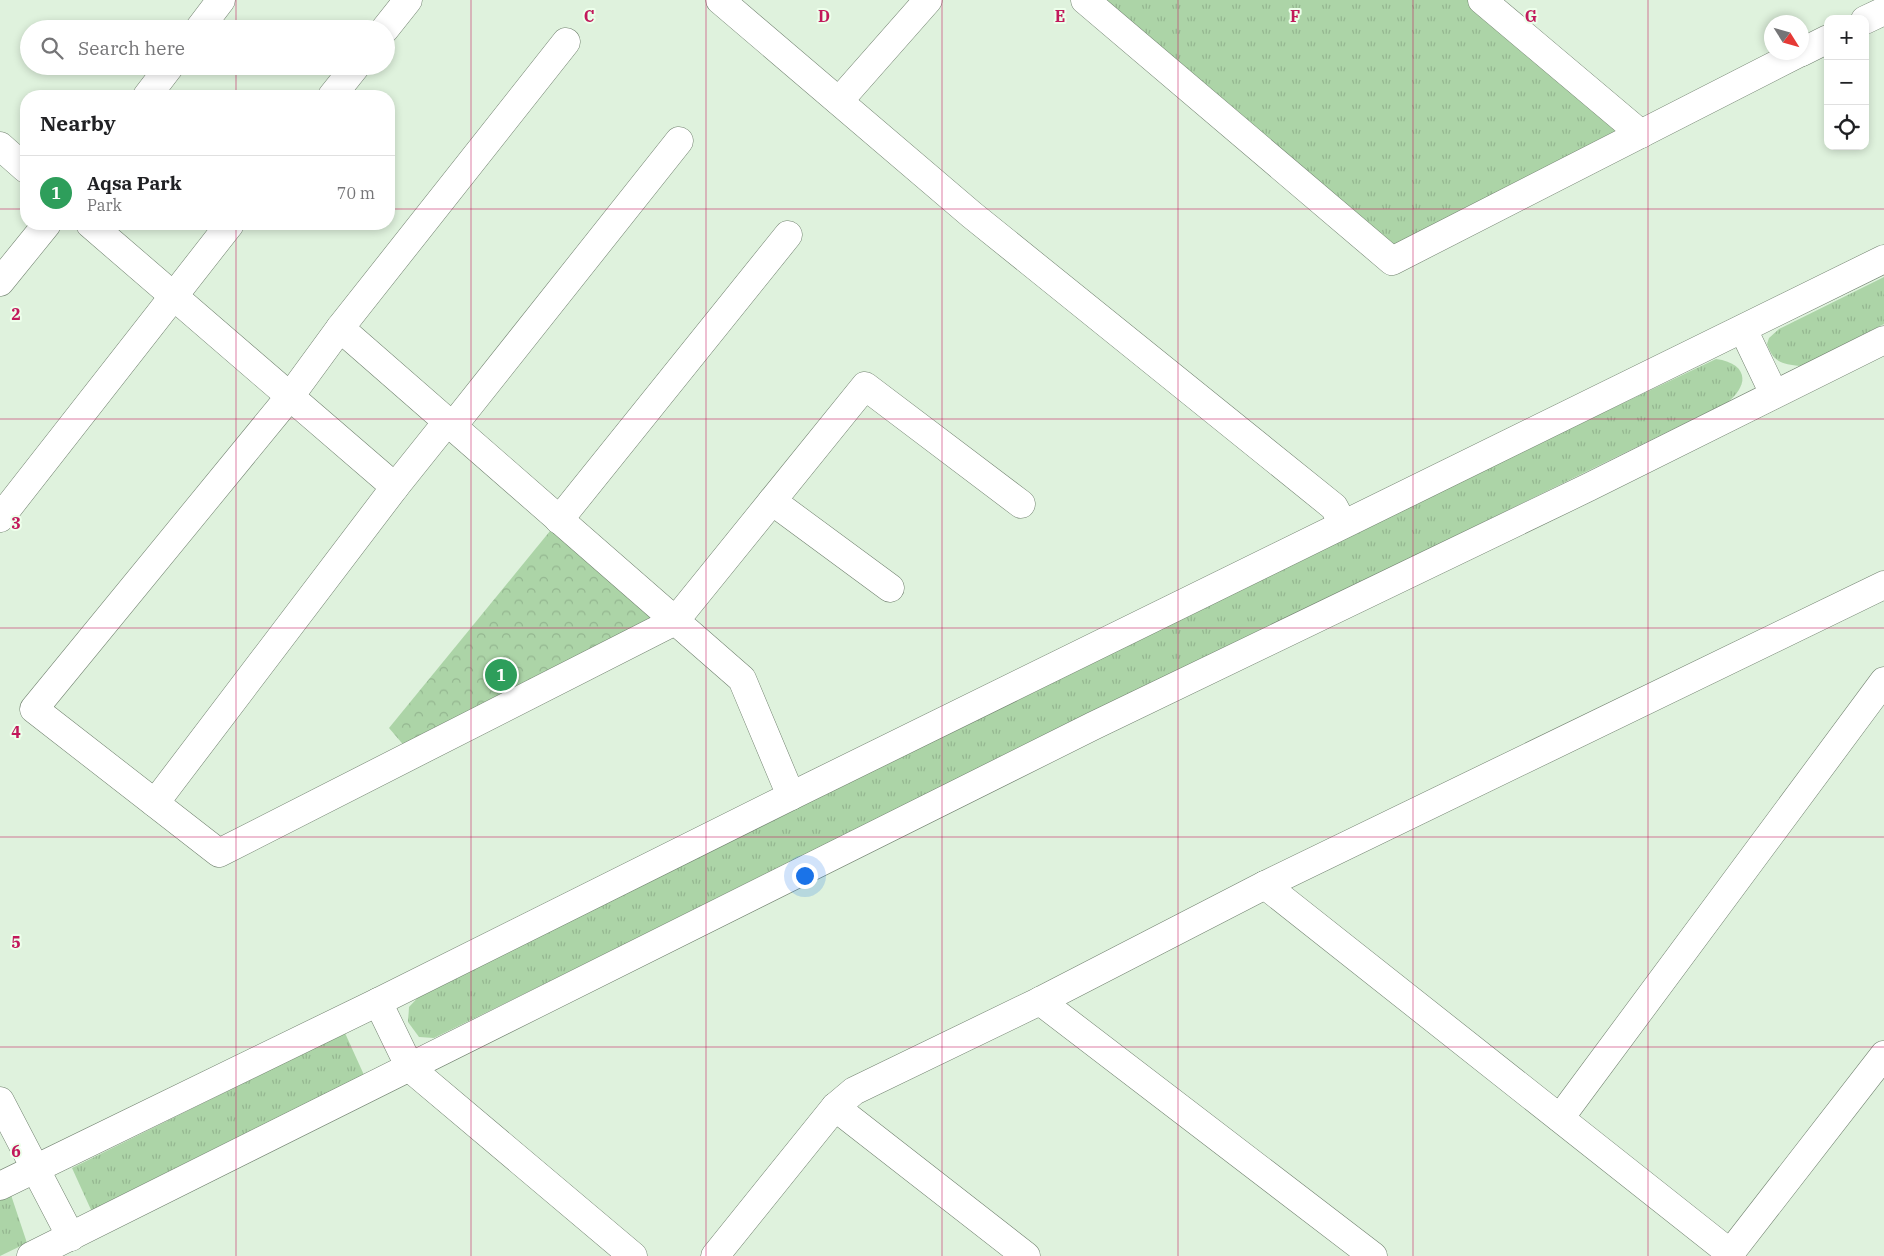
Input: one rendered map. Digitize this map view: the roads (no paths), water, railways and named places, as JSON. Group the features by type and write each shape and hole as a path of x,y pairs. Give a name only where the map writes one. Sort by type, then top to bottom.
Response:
{"street":[{"path":"206,20 221,0"},
{"path":"392,20 408,0"},
{"path":"720,0 972,214 1334,507 1343,524"},
{"path":"839,101 928,0"},
{"path":"1085,0 1392,261 1785,60"},
{"path":"1482,0 1641,134"},
{"path":"1869,18 1884,10"},
{"path":"1809,48 1824,41"},
{"path":"566,42 340,328 291,395 34,709 219,853 675,621 866,386 1021,504"},
{"path":"151,90 163,75"},
{"path":"337,90 349,75"},
{"path":"155,803 395,486 449,424 679,141"},
{"path":"0,146 20,164"},
{"path":"0,282 42,230"},
{"path":"97,230 395,486"},
{"path":"0,518 225,230"},
{"path":"559,520 788,235"},
{"path":"0,1186 378,1002 1343,524 1884,260"},
{"path":"340,328 742,679 791,796"},
{"path":"1744,329 1774,394"},
{"path":"31,1256 1084,730 1589,487 1884,340"},
{"path":"772,501 890,588"},
{"path":"715,1256 835,1107 854,1091 1040,1001 1265,885 1884,585"},
{"path":"1560,1118 1884,681"},
{"path":"1265,885 1560,1118 1729,1255 1884,1054"},
{"path":"1040,1001 1373,1256"},
{"path":"378,1002 410,1068 633,1256"},
{"path":"0,1101 71,1237"},
{"path":"835,1107 1026,1256"}],"place":[{"name":"Aqsa Park","path":"501,675"}]}
